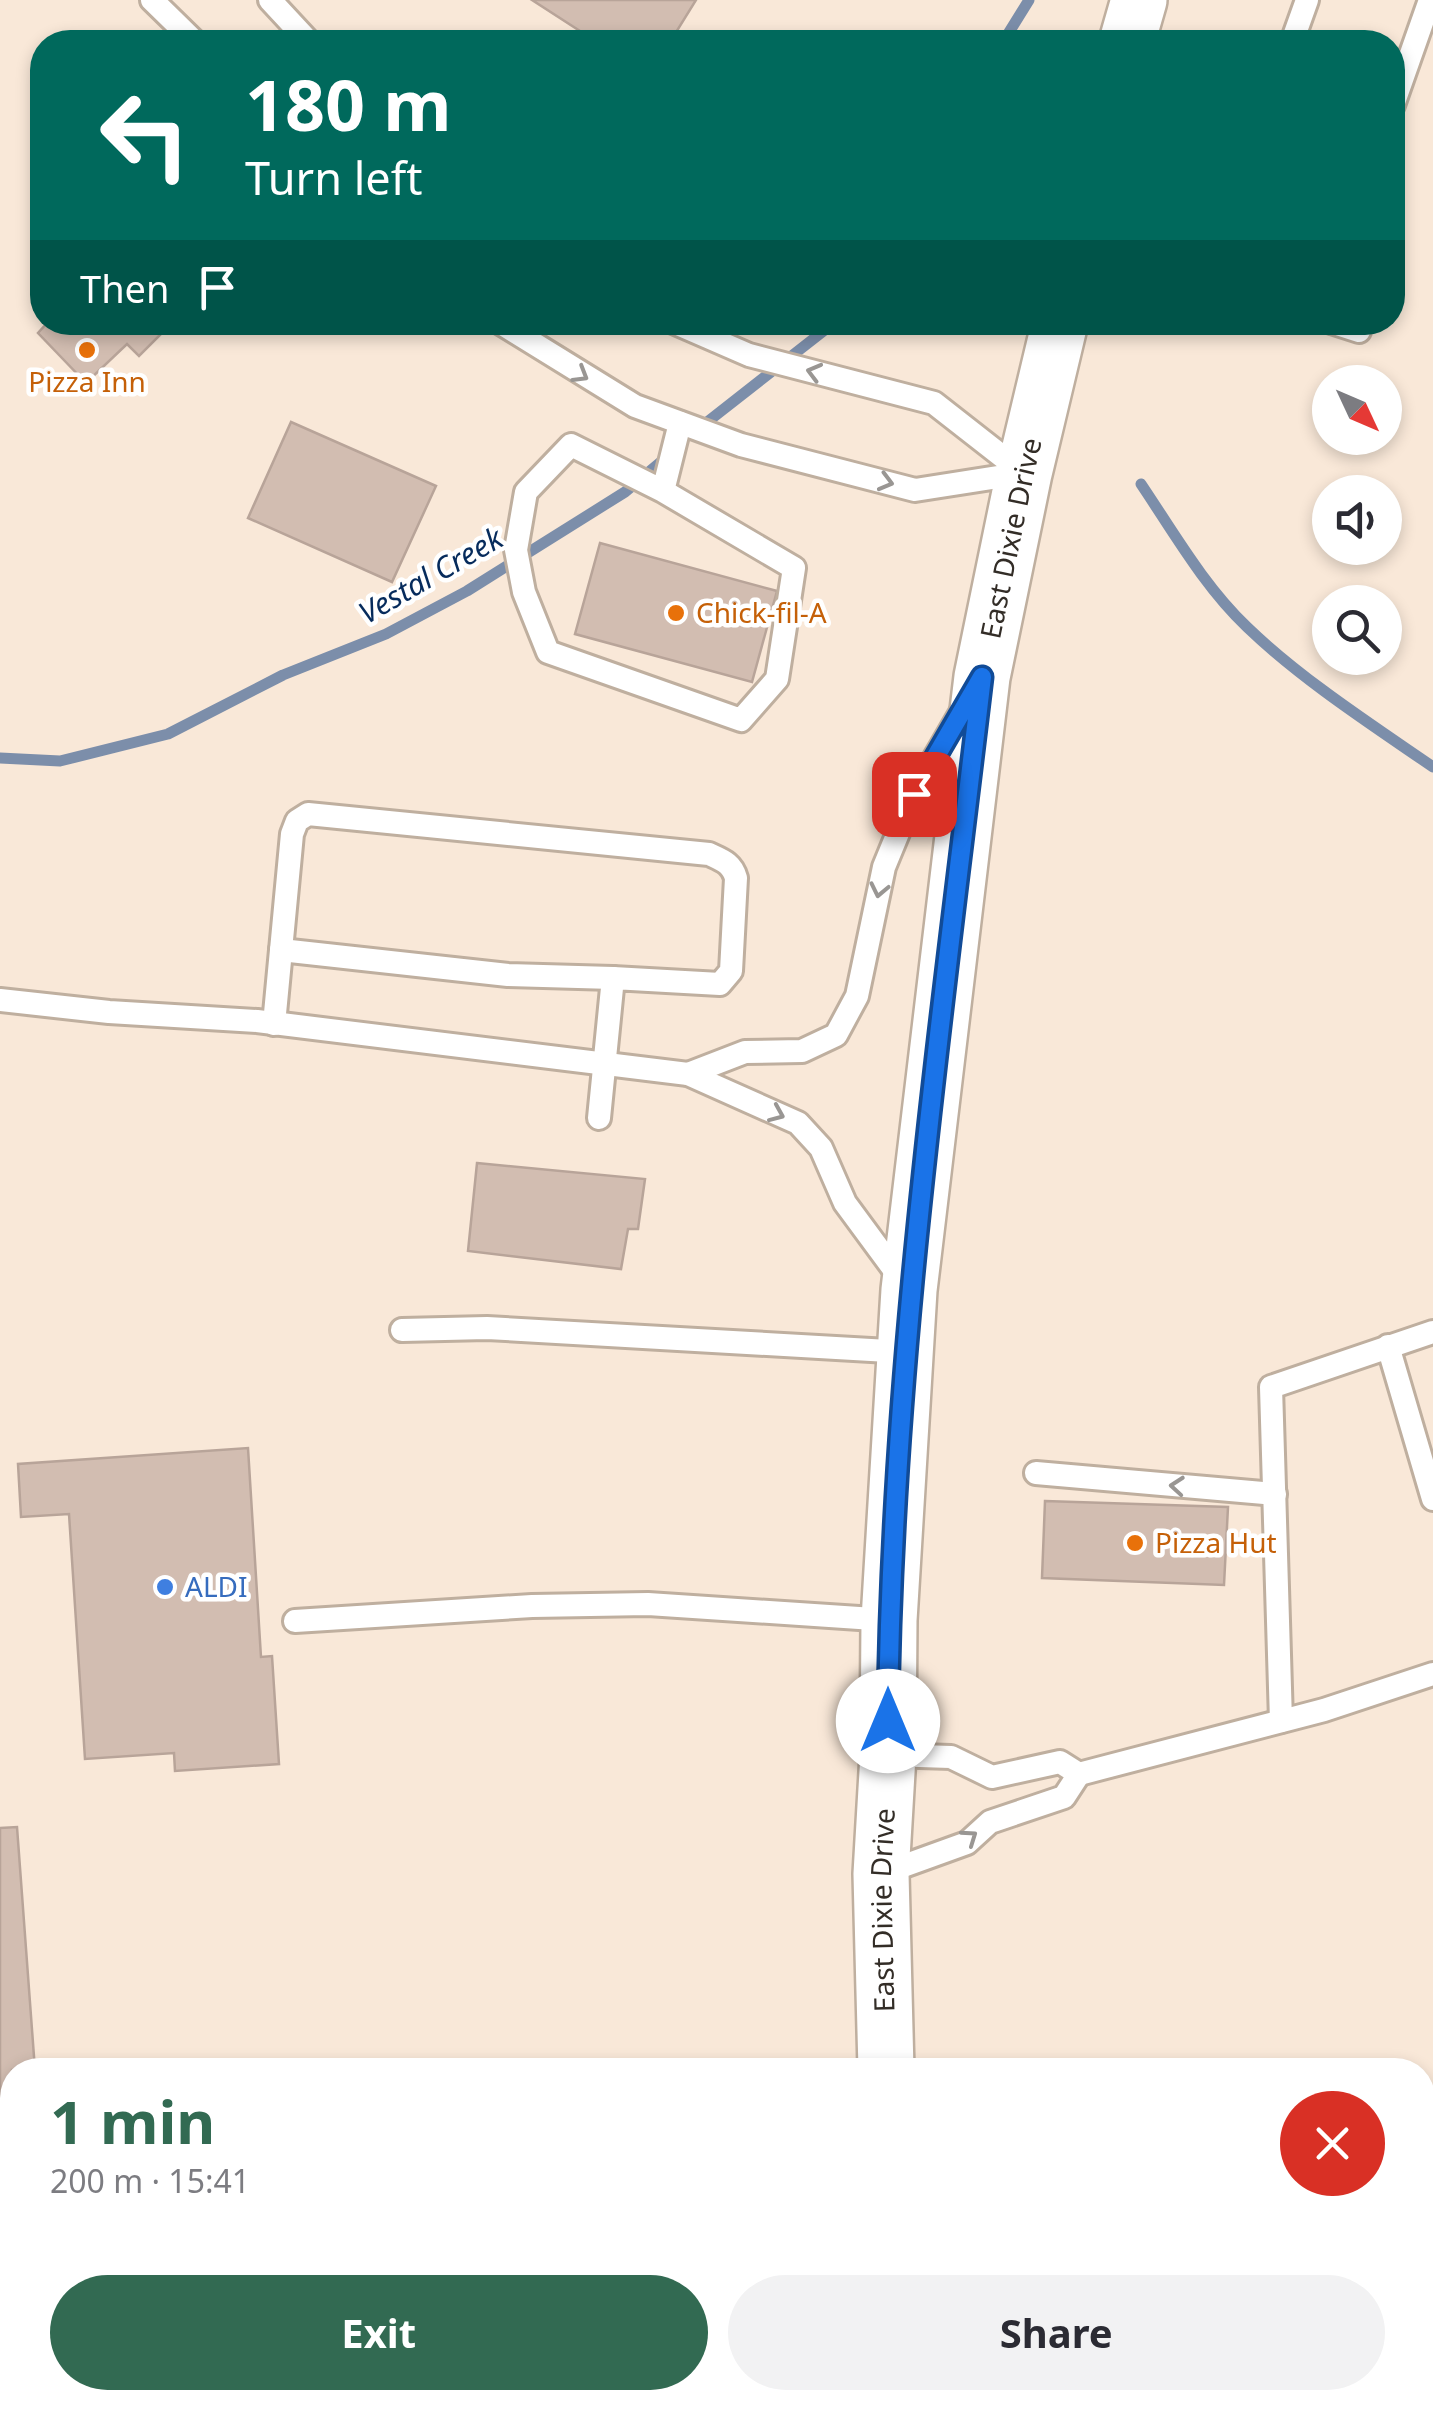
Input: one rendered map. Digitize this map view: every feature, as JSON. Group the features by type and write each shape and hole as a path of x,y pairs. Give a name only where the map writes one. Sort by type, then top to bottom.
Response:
{"main road":[{"path":"1130,30 1139,0"},
{"name":"East Dixie Drive","path":"886,2058 881,1874 888,1755 889,1620 909,1290 982,677 1057,335"}],"lane":[{"path":"152,0 183,30"},
{"path":"270,0 298,30"},
{"path":"1296,30 1306,0"},
{"path":"1405,71 1430,0"},
{"path":"520,335 634,406 741,445 915,490 1024,473"},
{"path":"703,335 749,355 934,403 1024,473"},
{"path":"663,490 680,423"},
{"path":"571,446 663,490 794,568 776,679 741,720 548,652 524,592 516,550 526,492 571,446"},
{"path":"688,1074 744,1052 802,1050 836,1035 857,996 884,867 899,830 914,794 982,677"},
{"path":"274,1024 281,950 292,834 308,814 708,854 734,868 736,878 731,971 720,984 508,975 281,950"},
{"path":"599,1118 614,978"},
{"path":"0,1000 274,1024 688,1074 798,1123 821,1148 846,1203 909,1290"},
{"path":"402,1330 488,1328 906,1352"},
{"path":"1280,1721 1272,1387 1433,1332"},
{"path":"1388,1346 1433,1499"},
{"path":"1036,1473 1274,1494"},
{"path":"295,1621 532,1606 648,1604 889,1620"},
{"path":"881,1874 966,1842 990,1822 1064,1797 1079,1774 1280,1721 1433,1674"},
{"path":"888,1755 952,1757 992,1778 1060,1762 1079,1774"}],"building":[{"path":"532,0 696,0 677,30 578,30"},
{"name":"Pizza Inn","path":"40,335 160,335 139,356 127,344 86,383"},
{"path":"291,422 436,486 392,582 248,518"},
{"name":"Chick-fil-A","path":"600,543 777,591 752,682 575,634"},
{"path":"477,1163 645,1179 638,1229 628,1229 621,1269 468,1251"},
{"name":"ALDI","path":"248,1448 261,1657 272,1656 279,1764 175,1771 174,1753 85,1759 69,1514 21,1517 18,1464"},
{"name":"Pizza Hut","path":"1045,1501 1228,1507 1224,1585 1042,1578"},
{"path":"17,1827 34,2058 0,2058 0,1828"}],"waterway":[{"name":"Vestal Creek","path":"1010,30 1029,0"},
{"name":"Vestal Creek","path":"697,430 818,335"},
{"name":"Vestal Creek","path":"0,758 60,761 168,734 283,675 386,634 467,591 625,492 668,456"},
{"path":"1141,484 1203,577 1247,627 1313,683 1433,767"}],"place":[{"name":"Pizza Inn","path":"87,350"},
{"name":"Chick-fil-A","path":"676,613"},
{"name":"Pizza Hut","path":"1135,1543"},
{"name":"ALDI","path":"165,1587"}],"route":[{"path":"888,1721 889,1620 909,1290 982,677 914,794"}]}
